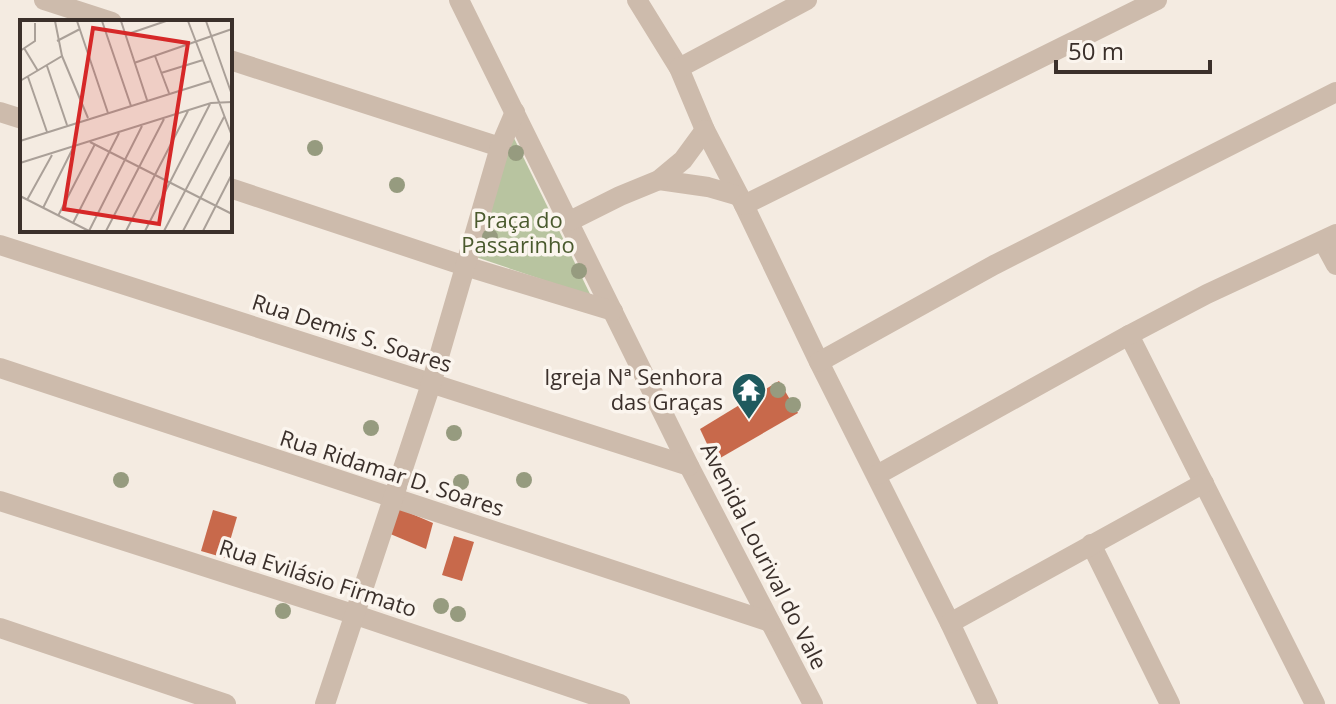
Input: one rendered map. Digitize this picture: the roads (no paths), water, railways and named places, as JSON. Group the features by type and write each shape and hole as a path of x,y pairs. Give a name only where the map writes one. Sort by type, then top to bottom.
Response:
{"street":[{"path":"44,0 106,20"},
{"path":"637,0 679,68 705,130 988,704"},
{"path":"679,68 807,0"},
{"path":"659,180 708,187 742,201 1157,0"},
{"name":"Avenida Lourival do Vale","path":"458,1 570,221 689,466 813,704"},
{"path":"232,61 500,147"},
{"path":"819,362 994,265 1336,92"},
{"path":"0,112 20,118"},
{"path":"325,704 431,384 500,147 515,112"},
{"path":"570,221 659,180 683,160 705,130"},
{"path":"232,189 465,266 613,311"},
{"path":"877,475 1220,287 1330,238 1336,265"},
{"name":"Rua Demis S. Soares","path":"0,245 689,466"},
{"path":"1129,335 1315,704"},
{"name":"Rua Ridamar D. Soares","path":"0,368 770,622"},
{"path":"950,623 1204,483"},
{"name":"Rua Evilásio Firmato","path":"0,501 353,614 620,704"},
{"path":"1091,544 1170,704"},
{"path":"0,628 226,704"}],"place":[{"name":"Igreja Nª Senhora das Graças","path":"749,421"}],"park label":[{"name":"Praça do Passarinho","path":"518,232"}]}
